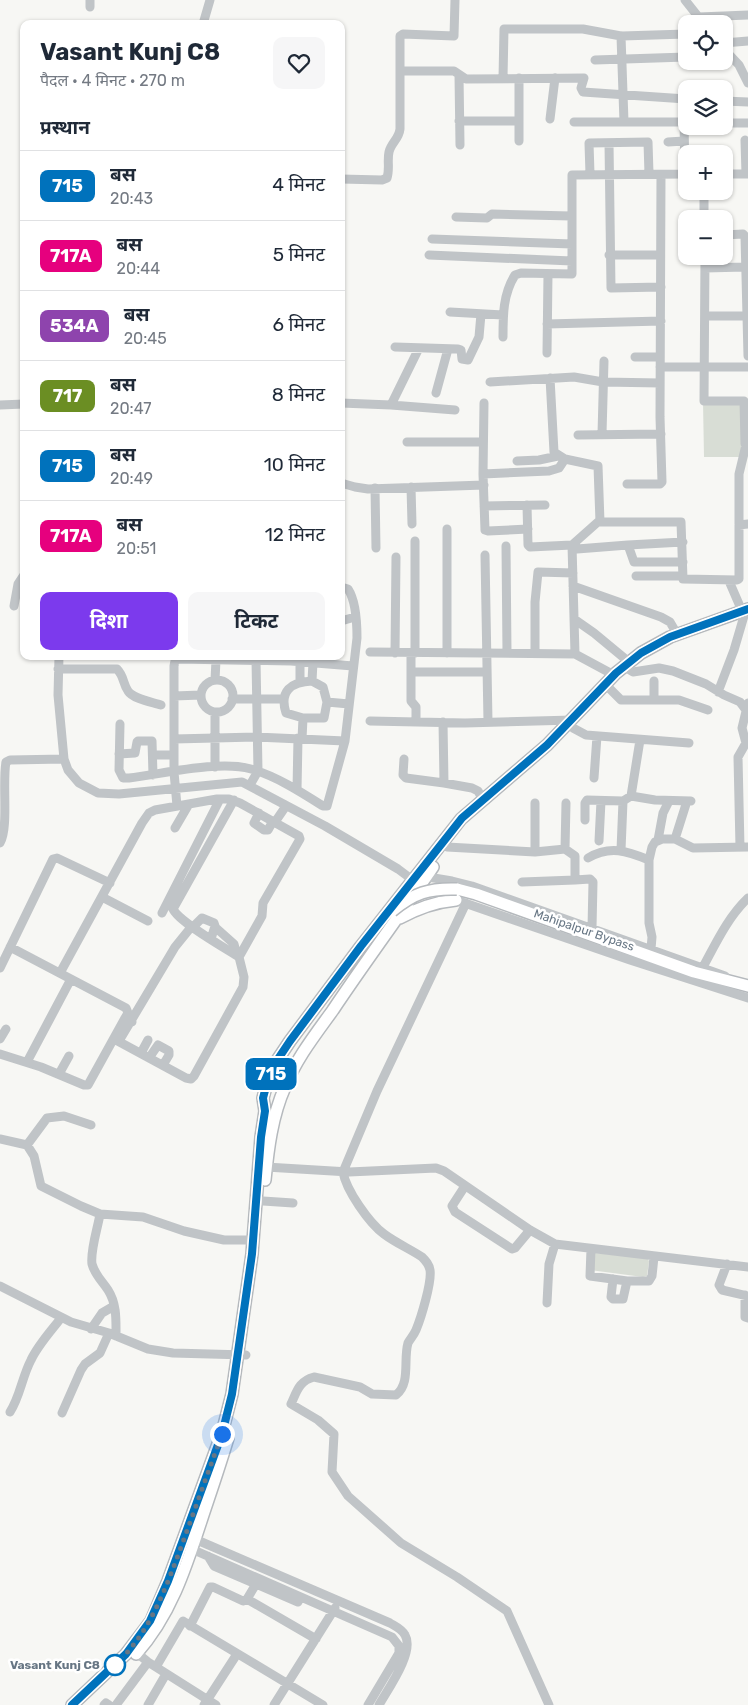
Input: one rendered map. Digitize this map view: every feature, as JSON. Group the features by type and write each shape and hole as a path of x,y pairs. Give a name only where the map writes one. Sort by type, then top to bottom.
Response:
{"main road":[{"path":"81,1705 117,1674 137,1653 167,1611 227,1417 242,1355 256,1279 266,1167 272,1130 280,1101 296,1063 458,822 573,724 610,688 628,666 649,647 677,634 745,612"},
{"path":"265,1111 263,1098 267,1083 276,1062 285,1048 361,946 420,880 468,821 544,756 614,675 659,647 745,612"},
{"path":"242,1355 261,1137 265,1111 275,1082 287,1059 407,899 422,892 440,888 460,897 476,894 694,972 748,986"},
{"path":"72,1705 121,1660 144,1632 157,1609 188,1542"}],"street":[{"path":"204,20 210,0"},
{"path":"345,179 382,180 387,178 389,150 399,134 400,36 403,34 454,36 455,0"},
{"path":"686,0 698,15"},
{"path":"733,17 748,15"},
{"path":"503,78 504,29 583,28 622,36 678,34"},
{"path":"622,36 624,122"},
{"path":"733,42 748,41"},
{"path":"595,60 678,57"},
{"path":"733,59 739,65 747,79"},
{"path":"401,71 452,71 466,79 584,78 581,88 583,92 678,98"},
{"path":"459,74 460,145"},
{"path":"518,78 519,141"},
{"path":"550,118 555,78"},
{"path":"733,101 748,102"},
{"path":"459,121 519,121"},
{"path":"574,122 678,122"},
{"path":"733,123 748,123"},
{"path":"684,135 684,145"},
{"path":"733,174 747,174 745,140"},
{"path":"590,174 589,143 648,142 649,174"},
{"path":"668,142 684,142"},
{"path":"609,143 611,288 661,287"},
{"path":"503,337 506,292 515,275 521,273 572,275 572,175 678,174"},
{"path":"627,484 662,483 660,383 661,175"},
{"path":"456,217 487,218 492,214 571,216"},
{"path":"733,235 744,234 747,245 745,267 748,356"},
{"path":"432,239 572,244"},
{"path":"610,256 660,255"},
{"path":"429,256 572,261"},
{"path":"599,521 681,522 683,576 685,580 729,581 739,578 744,524 739,474 747,446 746,401 704,401 705,268 745,267"},
{"path":"548,274 548,353"},
{"path":"450,312 503,315"},
{"path":"395,347 460,349 462,359 469,359 479,337 481,314"},
{"path":"705,316 746,316"},
{"path":"548,324 661,321"},
{"path":"391,405 419,348"},
{"path":"436,393 448,349"},
{"path":"635,356 660,357"},
{"path":"602,434 604,361"},
{"path":"660,367 748,367"},
{"path":"490,382 574,377 603,382 660,383"},
{"path":"550,378 553,450 562,458"},
{"path":"345,403 455,410"},
{"path":"484,403 483,474 486,531 528,529"},
{"path":"0,405 20,404"},
{"path":"578,435 661,434"},
{"path":"407,442 483,442"},
{"path":"483,474 549,472 559,468 562,458"},
{"path":"516,461 562,458 598,466 599,521 574,547 575,654"},
{"path":"345,484 355,487 375,488 484,485"},
{"path":"411,487 412,524"},
{"path":"375,488 376,548"},
{"path":"527,505 529,546 574,547 682,542"},
{"path":"484,506 545,505"},
{"path":"447,529 447,653"},
{"path":"415,541 411,672 412,701 416,706 416,722"},
{"path":"628,545 634,562 683,562"},
{"path":"506,546 507,653"},
{"path":"485,555 488,722"},
{"path":"395,653 396,557"},
{"path":"535,653 535,602 538,572 573,573"},
{"path":"636,576 683,576"},
{"path":"14,606 20,581"},
{"path":"718,692 734,650 745,612 729,581"},
{"path":"573,586 666,619 677,634"},
{"path":"120,724 119,770 123,778 216,767 244,767 258,771 326,806 345,741 357,638 350,591 345,589"},
{"path":"345,620 355,617"},
{"path":"574,619 594,633 628,666 630,671 636,672 664,668 698,680 747,707 742,728 746,743 738,757 744,847 693,848 676,839 658,840"},
{"path":"370,652 413,655 487,652 575,654 614,675"},
{"path":"58,660 58,695 64,758 68,770 78,783 98,793 119,794 236,781 250,785 420,880"},
{"path":"177,660 174,666 174,772 177,806"},
{"path":"215,680 216,660 256,660 258,771 250,785"},
{"path":"294,660 300,682"},
{"path":"300,660 313,662 324,660 353,666"},
{"path":"312,681 313,662"},
{"path":"58,669 117,670 122,674 127,688 132,695 161,705"},
{"path":"411,672 487,672"},
{"path":"215,680 225,682 229,686 232,699 225,710 215,712 210,711 203,704 201,695 204,687 215,680"},
{"path":"312,681 323,687 327,702 324,718 303,718 286,713 284,699 288,690 300,682 312,681"},
{"path":"654,681 654,699"},
{"path":"610,688 620,700 654,699 683,701 708,710"},
{"path":"174,696 201,695"},
{"path":"232,699 284,699"},
{"path":"327,702 349,704"},
{"path":"215,712 216,767"},
{"path":"297,790 303,718"},
{"path":"370,721 573,724 580,733 597,736 689,743"},
{"path":"443,722 444,783"},
{"path":"594,778 597,736"},
{"path":"174,739 256,737 345,741"},
{"path":"631,796 640,740"},
{"path":"119,754 134,754 137,742 153,742 153,775"},
{"path":"153,755 174,755"},
{"path":"0,843 4,832 6,762 10,760 64,758"},
{"path":"404,759 403,775 406,778 472,788 478,791 483,800"},
{"path":"164,790 165,808"},
{"path":"586,820 586,801 623,801 631,796 689,801 676,839"},
{"path":"220,799 160,916 166,910 174,908 234,800"},
{"path":"60,973 146,817 155,810 220,799 234,800 299,836 300,840 263,903 262,916 238,957"},
{"path":"651,949 649,860 652,847 658,840 662,814 669,800"},
{"path":"599,841 601,801"},
{"path":"621,850 623,801"},
{"path":"535,803 535,852"},
{"path":"565,849 566,803"},
{"path":"175,828 189,804"},
{"path":"274,822 286,806"},
{"path":"447,847 535,852 565,849 575,856 575,880"},
{"path":"588,858 601,852 621,850 649,860"},
{"path":"0,968 53,859 57,858 110,883"},
{"name":"Mahipalpur Bypass","path":"420,880 460,897 630,960 748,998"},
{"name":"Mahipalpur Bypass","path":"420,880 452,881 472,886 703,967 748,986"},
{"path":"522,882 590,880 593,882 592,928"},
{"path":"102,897 148,921"},
{"path":"460,897 343,1172 350,1192 379,1230 427,1261 430,1268 430,1279 418,1324 408,1344 404,1381 400,1392 396,1395 372,1394 360,1387 314,1377 300,1384 291,1404 318,1420 334,1434 332,1472 348,1496 401,1543 457,1577 507,1611 549,1705"},
{"path":"703,967 728,922 748,898"},
{"path":"174,908 176,913 192,927 238,957"},
{"path":"0,1054 27,1062 84,1085 88,1084 176,947 200,918 214,923 215,928 234,944 244,978 243,987 194,1076 190,1079 186,1078 117,1040"},
{"path":"211,939 215,928"},
{"path":"10,947 126,1008 128,1020"},
{"path":"27,1062 71,979"},
{"path":"0,1039 6,1029"},
{"path":"140,1053 148,1040"},
{"path":"149,1058 156,1046 164,1048 170,1052 163,1065"},
{"path":"59,1074 69,1056"},
{"path":"27,1145 47,1118 64,1116 91,1125"},
{"path":"0,1139 27,1145 34,1156 41,1186 100,1214 142,1217 192,1233 224,1240 253,1240"},
{"path":"266,1167 343,1172 436,1168 444,1171 530,1230 555,1244 748,1267"},
{"path":"465,1186 452,1206 455,1212 512,1248 517,1246 530,1230"},
{"path":"263,1201 293,1203"},
{"path":"62,1413 81,1370 85,1364 100,1353 112,1335 114,1306 109,1291 97,1276 92,1262 100,1214"},
{"path":"547,1303 550,1264 555,1244"},
{"path":"591,1249 590,1276 627,1281 649,1281 652,1276 654,1257"},
{"path":"727,1264 719,1285 722,1290 747,1295 744,1317 748,1318"},
{"path":"613,1279 611,1297 613,1299 623,1299 627,1281"},
{"path":"0,1286 61,1318 140,1346 162,1352 242,1355"},
{"path":"91,1329 102,1313 114,1306"},
{"path":"10,1412 17,1400 30,1361 61,1318"},
{"path":"188,1542 208,1556 332,1614"},
{"path":"188,1542 340,1601 396,1626 405,1635 403,1646 368,1705"},
{"path":"208,1556 214,1566 392,1637 403,1646 406,1657 379,1705"},
{"path":"190,1626 210,1588 213,1587 240,1601 245,1601 256,1584"},
{"path":"247,1599 316,1639"},
{"path":"274,1705 340,1601"},
{"path":"116,1705 152,1664 183,1621 323,1705"},
{"path":"137,1653 206,1702 216,1705"},
{"path":"206,1702 237,1654"},
{"path":"148,1705 166,1674"},
{"path":"104,1705 106,1703 109,1705"}],"shaded area":[{"path":"744,401 744,457 704,457 703,402"},
{"path":"595,1253 647,1258 649,1261 647,1276 590,1270"}],"bus line":[{"name":"715","path":"72,1705 126,1654 144,1632 157,1609 197,1506 222,1434 232,1394 252,1254 261,1137 265,1111 263,1098 276,1062 361,946 462,818 547,745 628,662 649,647 670,637 724,616 748,609"}],"place":[{"name":"Vasant Kunj C8","path":"115,1665"}],"route":[{"path":"115,1665 144,1632 157,1609 197,1506 222,1434"}]}
